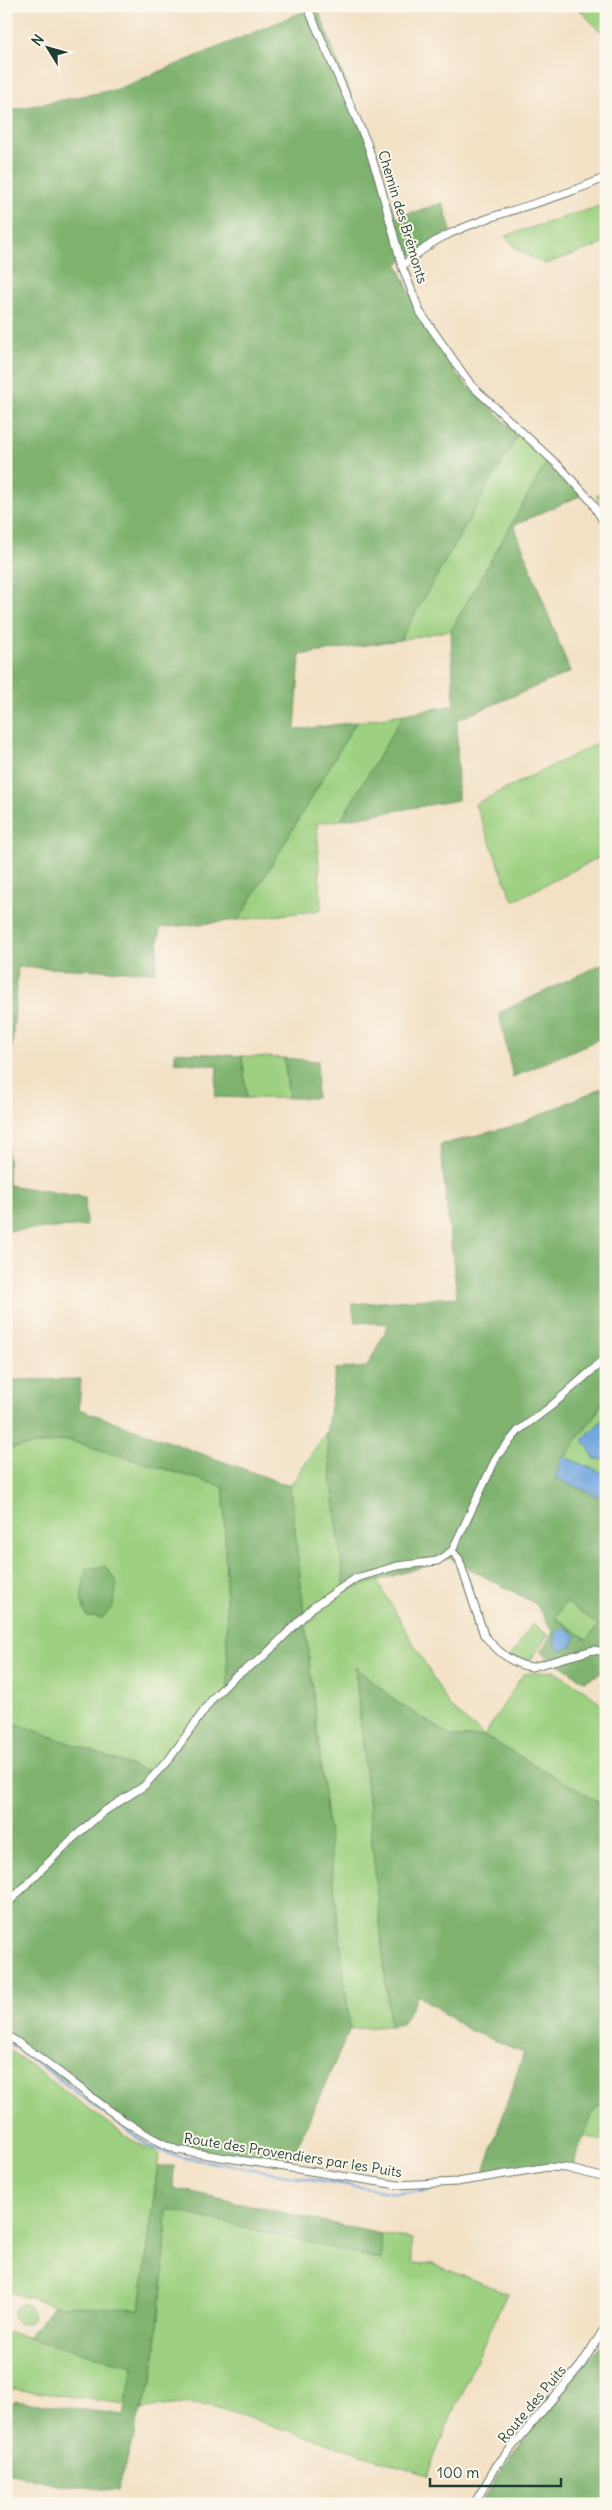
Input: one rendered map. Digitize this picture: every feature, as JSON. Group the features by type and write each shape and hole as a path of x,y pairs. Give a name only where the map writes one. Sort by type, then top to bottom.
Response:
{"street":[{"name":"Chemin des Brémonts","path":"307,6 374,163 402,266 420,312 471,385 562,469 591,501 606,526"},
{"path":"402,266 441,237 498,214 588,185 606,177"},
{"path":"6,1909 9,1902 72,1839 103,1812 144,1786 170,1758 213,1698 232,1678 262,1658 312,1608 356,1578 398,1566 436,1561 452,1551 497,1456 519,1430 550,1407 606,1358"},
{"path":"452,1551 458,1559 484,1635 491,1644 509,1659 524,1666 532,1667 592,1650 606,1652"},
{"name":"Route des Provendiers par les Puits","path":"6,2035 153,2140 177,2150 398,2186 431,2184 548,2168 566,2168 606,2178"},
{"name":"Route des Puits","path":"476,2500 497,2465 581,2365 606,2326"}],"green space":[{"path":"317,6 396,217 443,203 451,231 397,264 423,323 458,376 518,434 400,640 300,655 295,730 356,722 239,920 160,928 155,972 18,967 12,1048 6,1047 6,111 118,89"},
{"path":"577,6 606,6 606,37 578,8"},
{"path":"606,204 606,243 545,264 517,250 505,236"},
{"path":"518,434 548,460 451,630 400,640"},
{"path":"548,460 582,495 514,525 570,672 457,720 458,800 341,820 404,714 454,705 451,630"},
{"path":"606,491 606,511 596,495"},
{"path":"404,714 341,820 317,823 321,910 239,920 356,722"},
{"path":"600,742 606,754 606,854 513,901 475,804"},
{"path":"606,962 606,1036 513,1077 499,1013"},
{"path":"175,1052 242,1056 247,1098 215,1097 217,1066 175,1062"},
{"path":"242,1056 284,1058 289,1098 247,1098"},
{"path":"284,1058 318,1061 316,1098 289,1098"},
{"path":"606,1086 606,1397 572,1447 555,1478 606,1499 606,1671 584,1681 541,1652 553,1632 536,1604 450,1558 345,1591 326,1432 336,1369 367,1367 389,1324 355,1322 352,1304 457,1297 440,1145 517,1125","holes":["566,1602 598,1625 587,1640 555,1618"]},
{"path":"6,1090 9,1090 8,1185 85,1197 86,1226 6,1231"},
{"path":"81,1379 79,1409 290,1486 350,2029 289,2164 165,2145 6,2042 6,1720 151,1773 228,1691 224,1487 68,1440 6,1449 6,1380"},
{"path":"606,1397 606,1417 583,1439 595,1459 606,1459 606,1474 563,1457 591,1422"},
{"path":"326,1432 345,1591 377,1580 450,1707 484,1736 452,1737 398,1703 355,1667 390,2026 350,2029 290,1486"},
{"path":"68,1440 224,1487 228,1691 151,1773 6,1720 6,1449"},
{"path":"105,1566 117,1582 113,1606 103,1618 87,1617 81,1599 86,1569"},
{"path":"566,1602 598,1625 588,1640 555,1617"},
{"path":"532,1624 548,1635 528,1664 510,1657"},
{"path":"355,1666 398,1703 452,1737 484,1736 606,1806 606,2105 595,2108 572,2167 550,2164 484,2172 524,2052 468,2030 418,1995 402,2024 390,2026"},
{"path":"553,1671 586,1691 606,1709 606,1806 484,1736 523,1674"},
{"path":"7,2048 130,2139 159,2154 140,2310 54,2305 6,2291"},
{"path":"606,2105 606,2142 584,2136 595,2107"},
{"path":"158,2166 174,2166 173,2188 381,2234 382,2260 167,2209 164,2269 152,2382 141,2410 118,2491 58,2484 6,2473 6,2408 15,2401 124,2415 133,2366 27,2338 54,2305 140,2309"},
{"path":"167,2208 382,2260 381,2234 412,2239 412,2263 433,2264 507,2293 451,2416 427,2475 215,2407 178,2404 160,2405 141,2410 152,2382 164,2269"},
{"path":"23,2304 30,2307 33,2314 30,2321 23,2324 16,2321 13,2314 16,2307"},
{"path":"9,2332 134,2366 126,2404 6,2388 6,2335"},
{"path":"606,2337 606,2504 480,2504 498,2474"}],"water":[{"path":"606,1417 606,1459 595,1459 583,1439"},
{"path":"563,1457 606,1474 606,1499 555,1478"},
{"path":"567,1628 576,1636 572,1646 561,1650 554,1644 557,1630"}],"waterway":[{"path":"6,2040 149,2146 175,2156 395,2193 431,2191"}]}
